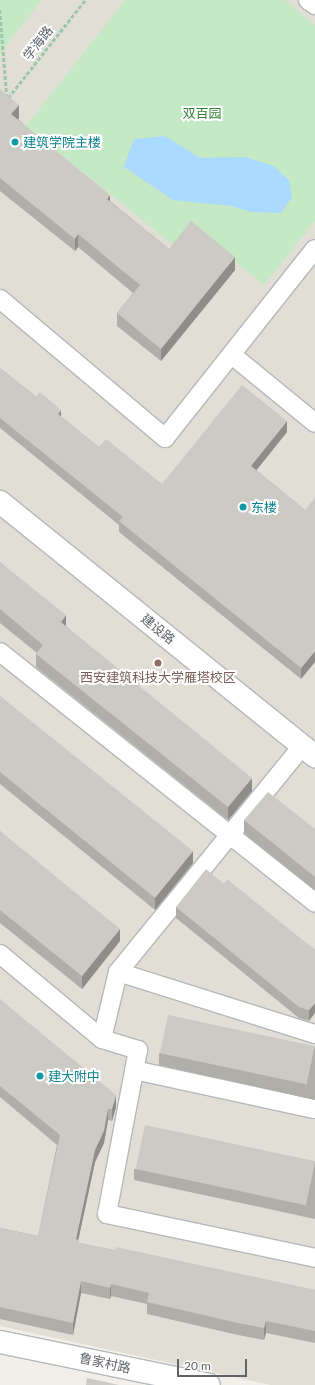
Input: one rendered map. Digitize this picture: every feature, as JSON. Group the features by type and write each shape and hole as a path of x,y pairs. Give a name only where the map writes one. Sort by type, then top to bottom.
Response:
{"street":[{"path":"308,0 315,5"},
{"path":"0,299 165,438 315,249"},
{"path":"232,355 315,423"},
{"name":"建设路","path":"0,502 308,751"},
{"path":"0,652 315,903"},
{"path":"102,1039 118,972 230,834 308,751"},
{"path":"0,954 102,1039 138,1050 107,1214 315,1258"},
{"path":"118,972 315,1034"},
{"path":"134,1070 315,1110"},
{"name":"鲁家村路","path":"0,1342 209,1385"}],"path":[{"name":"学海路","path":"0,10 7,98 85,0"}],"shaded area":[{"name":"西安建筑科技大学雁塔校区","path":"0,0 315,0 315,1385 271,1385 0,1326"}],"green space":[{"path":"0,0 42,0 0,53"},
{"name":"双百园","path":"125,0 285,0 315,25 315,221 264,285 189,225 173,245 26,126"}],"water":[{"path":"165,136 200,158 246,157 273,166 289,180 292,197 281,213 252,212 231,206 173,200 124,167 134,139"}],"building":[{"path":"0,89 19,105 11,114 110,195 107,199 169,249 191,221 235,257 161,349 117,313 140,285 78,234 75,239 0,178"},
{"path":"0,368 36,397 40,392 61,410 58,414 99,447 106,439 162,484 242,385 287,421 251,466 305,510 315,497 315,651 301,668 119,521 123,517 0,418"},
{"path":"0,562 66,615 61,622 252,778 228,807 36,654 43,645 0,609"},
{"path":"0,696 193,851 155,898 0,772"},
{"path":"268,792 315,829 315,877 244,820"},
{"path":"0,831 120,929 82,976 0,910"},
{"path":"206,869 224,884 227,879 315,950 315,1003 309,1010 299,1007 176,907"},
{"path":"0,999 116,1095 112,1109 108,1109 104,1131 95,1150 76,1239 79,1240 79,1243 115,1250 116,1247 315,1290 315,1331 266,1321 264,1328 238,1323 147,1302 149,1293 111,1284 110,1288 81,1281 73,1323 0,1307 0,1228 38,1236 60,1135 0,1086"},
{"path":"168,1015 315,1046 307,1084 160,1053"},
{"path":"145,1125 315,1161 306,1205 136,1169"},
{"path":"87,1378 119,1385 86,1385"}],"place":[{"name":"建筑学院主楼","path":"15,142"},
{"name":"东楼","path":"243,507"},
{"name":"西安建筑科技大学雁塔校区","path":"158,663"},
{"name":"建大附中","path":"40,1076"}]}
